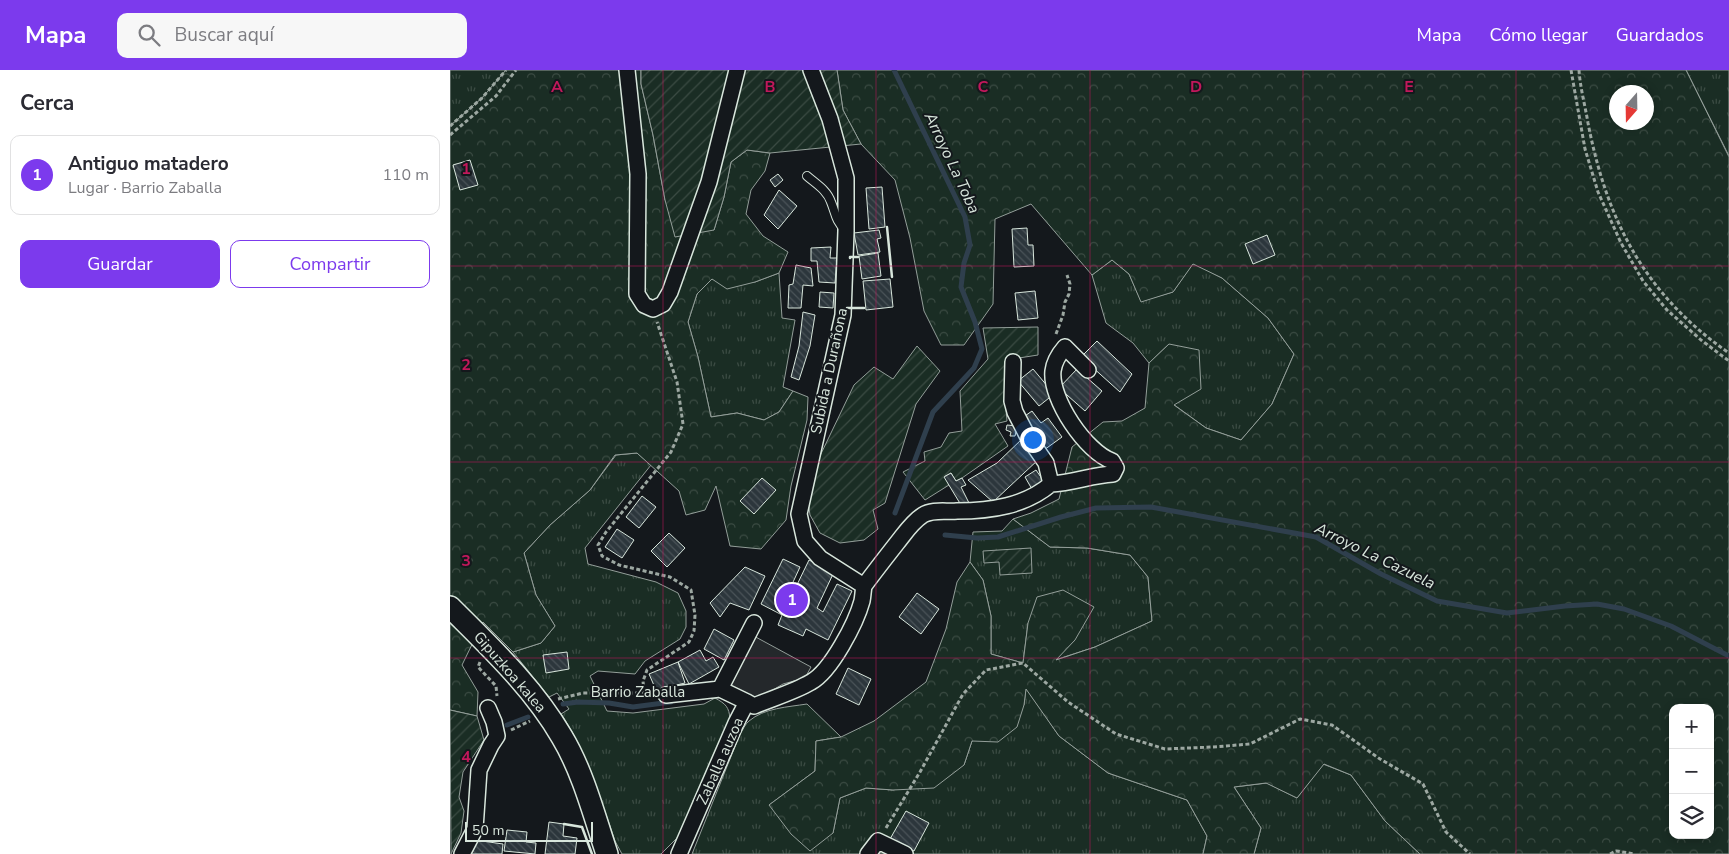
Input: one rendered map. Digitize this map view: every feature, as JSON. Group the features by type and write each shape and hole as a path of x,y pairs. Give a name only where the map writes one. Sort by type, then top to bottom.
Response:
{"street":[{"path":"627,70 638,174 637,294 644,305 653,309 663,304 670,292 709,182 737,70"},
{"name":"Subida a Durañona","path":"811,70 830,119 846,178 846,231 843,315 798,514 805,542 820,558 864,586"},
{"path":"864,586 912,524 925,514 936,511 973,511 999,508 1028,499 1040,493 1051,484 1091,476 1113,474 1116,468 1112,461 1103,458 1070,420 1055,390 1053,372 1055,362 1065,347 1088,370"},
{"path":"1013,362 1012,401 1015,412 1028,437 1046,463 1051,484"},
{"name":"Zaballa auzoa","path":"679,853 747,702 754,706 813,681 833,660 846,638 863,599 864,586"},
{"name":"Gipuzkoa kalea","path":"450,607 540,704 563,738 585,789 607,854"},
{"path":"747,702 720,689 754,623"},
{"name":"Barrio Zaballa","path":"666,695 720,689"},
{"path":"462,854 475,829 479,770 497,736 488,708"},
{"path":"868,854 878,841 905,854"}],"lane":[{"path":"807,176 824,190 831,202 838,223 846,231"}],"path":[{"path":"450,126 482,98 506,70"},
{"path":"450,135 496,96 516,70"},
{"path":"1571,70 1585,150 1598,192 1621,243 1643,281 1667,310 1701,340 1729,361"},
{"path":"1579,70 1592,140 1602,180 1616,218 1636,258 1656,287 1690,323 1729,353"},
{"path":"1052,343 1064,315 1065,302 1070,294 1070,284 1067,275"},
{"path":"644,692 643,680 648,670 689,642 694,632 696,615 691,590 670,577 619,565 602,556 598,545 606,532 671,452 683,424 677,382 653,309"},
{"path":"487,664 481,658 478,667 496,686 497,696 488,708"},
{"path":"878,841 920,772 963,694 986,670 1023,663 1068,702 1116,734 1165,749 1250,744 1300,720 1332,725 1380,759 1423,784 1446,832 1470,854"},
{"name":"Barrio Zaballa","path":"556,700 583,692 644,692 666,695"},
{"path":"497,736 531,720"},
{"path":"1610,854 1616,851 1635,854"}],"green space":[{"path":"450,70 506,70 482,98 450,126"},
{"path":"506,70 641,70 641,84 665,200 714,230 724,197 731,162 747,150 770,153 765,171 751,190 746,214 763,236 788,252 779,273 755,282 727,289 712,279 697,294 688,322 711,417 737,413 764,420 779,412 793,391 808,397 807,420 791,486 786,520 761,549 730,546 716,486 705,510 686,515 679,491 637,453 615,455 590,490 550,525 524,553 536,595 555,626 541,643 513,652 483,622 462,665 478,692 477,716 450,710 450,126 482,98"},
{"path":"641,70 837,70 843,110 861,144 770,153 747,150 731,162 724,197 714,230 675,237 665,200 641,84"},
{"path":"837,70 1686,70 1729,157 1729,854 1420,854 1385,821 1351,775 1324,764 1297,798 1266,783 1234,787 1261,828 1254,854 1203,854 1207,836 1187,800 1108,773 1059,736 1026,689 1024,705 1017,727 998,742 972,741 964,765 934,788 893,790 866,788 840,798 833,833 810,851 791,834 769,805 815,771 816,741 841,737 874,721 926,682 946,629 957,582 970,562 983,580 991,616 991,654 1023,663 1028,623 1037,597 1063,590 1094,607 1075,640 1056,660 1095,647 1152,621 1148,577 1130,555 1087,548 1050,547 1013,519 1031,513 1059,499 1072,447 1103,422 1122,421 1145,408 1149,363 1169,344 1199,350 1201,389 1174,405 1206,428 1241,440 1272,404 1294,354 1268,318 1222,278 1193,264 1173,292 1141,302 1129,274 1112,260 1092,275 1031,204 995,219 993,304 964,345 941,345 924,311 910,238 895,180 861,144 843,110"},
{"path":"1686,70 1729,70 1729,156"},
{"path":"1112,260 1129,274 1141,301 1173,292 1193,263 1222,278 1268,318 1294,354 1272,404 1241,440 1206,428 1173,404 1169,344 1149,363 1133,343 1106,323 1092,275"},
{"path":"779,273 782,318 795,320 783,387 793,391 779,412 764,420 737,413 711,417 688,322 697,294 712,279 755,282"},
{"path":"1038,327 1038,355 1006,360 1005,397 1007,421 995,424 1008,446 956,481 951,473 945,476 949,485 925,500 903,472 925,461 924,452 941,447 949,433 962,431 960,391 988,359 983,328"},
{"path":"917,346 940,371 916,404 885,503 873,510 878,529 864,540 840,543 820,533 810,515 807,495 818,460 854,385 874,367 893,379"},
{"path":"637,453 651,465 585,548 588,564 656,582 678,593 686,611 686,627 680,639 645,661 635,674 598,671 590,676 607,711 633,713 704,704 715,698 726,706 730,719 689,819 677,838 661,854 622,854 615,841 586,760 561,714 569,709 557,693 549,697 513,652 541,643 555,626 536,595 524,553 550,525 590,490 616,455"},
{"path":"1013,519 1050,547 1087,548 1130,555 1148,577 1152,621 1095,647 1055,660 1075,640 1028,623 1023,663 991,654 991,616 983,580 970,562 973,532 1002,531"},
{"path":"1031,548 1032,573 1000,575 999,562 984,563 983,551"},
{"path":"1026,688 1059,736 1108,773 1187,800 1207,836 1203,854 692,854 740,734 748,722 762,713 807,704 841,737 816,741 815,771 769,805 833,833 840,798 866,788 893,790 964,765 972,741 1024,705"},
{"path":"450,710 477,716 484,740 463,772 459,797 464,811 461,833 451,854"},
{"path":"1323,764 1351,775 1385,821 1420,854 1254,854 1261,828 1234,787 1267,783 1297,798"}],"shaded area":[{"path":"752,635 811,667 805,678 783,684 756,700 728,685"}],"building":[{"path":"470,160 478,185 460,190 453,165"},
{"path":"778,174 783,180 775,187 770,180"},
{"path":"882,187 885,227 869,229 866,188"},
{"path":"779,190 797,206 778,229 764,215"},
{"path":"1027,228 1028,245 1033,245 1034,266 1014,267 1012,229"},
{"path":"879,230 881,238 877,239 880,252 858,255 854,233"},
{"path":"1267,235 1275,255 1253,264 1245,244"},
{"path":"831,247 830,258 837,258 835,283 819,282 817,261 811,261 811,248"},
{"path":"878,253 881,276 862,279 859,256"},
{"path":"796,265 811,268 813,286 803,285 801,308 788,308 789,285 793,284"},
{"path":"890,279 893,307 866,310 863,281"},
{"path":"1035,291 1038,318 1018,320 1015,293"},
{"path":"820,292 834,293 833,308 819,307"},
{"path":"803,312 815,315 810,346 799,380 791,377 799,346"},
{"path":"1097,341 1132,374 1120,392 1081,357"},
{"path":"1033,369 1054,394 1039,406 1018,381"},
{"path":"1077,369 1102,391 1085,411 1059,388"},
{"path":"1032,411 1041,423 1048,418 1062,437 1044,450 1022,418"},
{"path":"1007,425 1017,426 1021,431 1016,432 1015,436 1010,436 1011,432 1006,430"},
{"path":"1023,438 1039,459 993,502 968,480 997,463"},
{"path":"1036,470 1045,483 1033,491 1025,477"},
{"path":"951,473 956,481 962,478 966,485 961,487 970,505 961,505 944,477"},
{"path":"762,478 776,490 754,514 740,501"},
{"path":"642,496 656,507 639,528 626,517"},
{"path":"617,529 634,540 622,558 605,547"},
{"path":"669,533 685,548 667,567 651,551"},
{"path":"783,559 800,567 788,593 792,595 809,560 834,572 817,608 823,612 837,584 852,591 828,640 806,629 803,636 778,625 782,615 761,604"},
{"path":"745,567 765,576 749,610 730,603 720,617 710,603"},
{"path":"917,593 939,609 921,634 899,617"},
{"path":"714,629 734,640 724,660 704,649"},
{"path":"700,650 706,661 713,657 719,667 689,684 678,662"},
{"path":"567,652 569,669 546,673 543,655"},
{"path":"678,662 685,683 656,690 649,674"},
{"path":"848,668 871,679 859,705 836,694"},
{"path":"906,811 929,823 914,851 890,839"},
{"path":"549,822 564,824 563,836 577,838 575,854 545,854"},
{"path":"507,830 527,832 526,842 536,843 535,854 504,851"},
{"path":"475,840 503,844 502,854 467,854"}],"waterway":[{"name":"Arroyo La Toba","path":"894,70 965,217 970,245 964,263 961,287 975,322 982,349 974,368 933,412 895,513"},
{"name":"Arroyo La Cazuela","path":"945,535 977,538 998,537 1096,508 1151,507 1316,537 1381,574 1437,601 1507,613 1597,604 1624,609 1671,626 1729,656"},
{"name":"Arroyo La Toba","path":"563,704 578,702 609,703 633,707 671,702"},
{"path":"507,725 528,717"}],"wall":[{"path":"887,227 892,277"},
{"path":"850,258 858,257"},
{"path":"847,308 864,308"},
{"path":"564,824 582,827 592,854"}],"place":[{"name":"Antiguo matadero","path":"792,600"}]}
